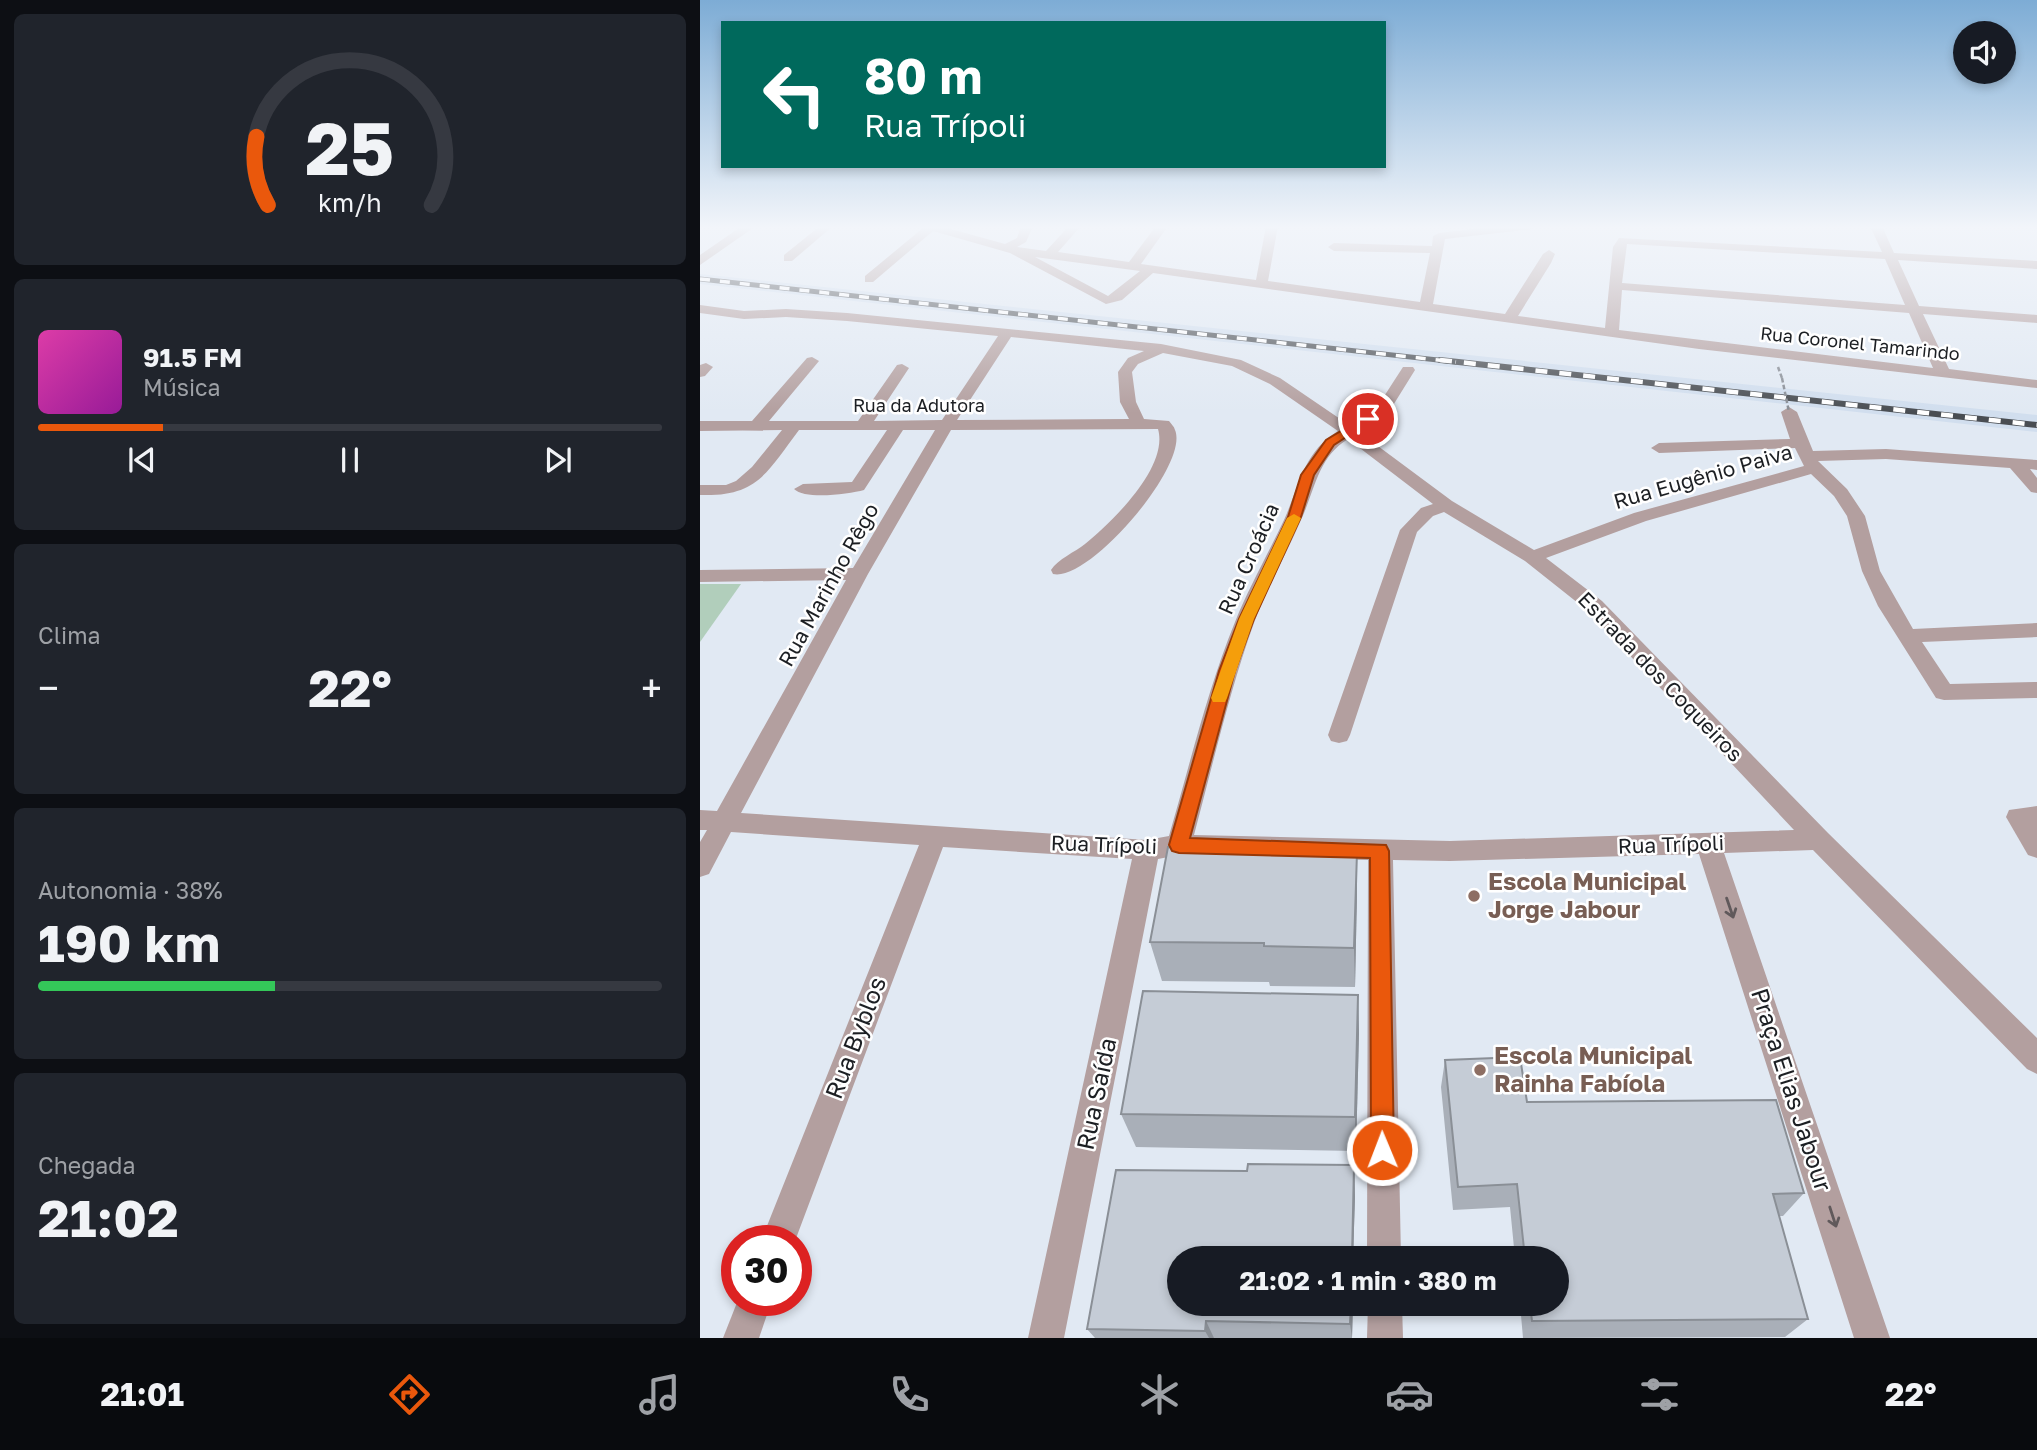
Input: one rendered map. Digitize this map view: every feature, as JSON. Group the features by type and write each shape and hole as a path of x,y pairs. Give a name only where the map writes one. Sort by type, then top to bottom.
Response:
{"street":[{"path":"1085,288 1111,300 1127,288"},
{"name":"Rua Coronel Tamarindo","path":"1288,288 1749,351 2037,384"},
{"path":"1426,306 1429,288"},
{"path":"1510,318 1529,288"},
{"path":"1612,331 1615,288"},
{"path":"1644,288 2037,319"},
{"path":"1904,288 1943,373"},
{"name":"Estrada dos Coqueiros","path":"700,309 744,315 815,315 1007,331 1161,348 1212,357 1256,371 1349,432 1446,505 1532,557 1595,606 1819,840 2037,1059"},
{"name":"Rua Marinho Rêgo","path":"700,866 859,574 945,427 1007,331"},
{"path":"1060,570 1080,559 1101,541 1138,500 1152,480 1167,449 1168,430 1163,424 1138,422 1128,402 1125,372 1133,361 1161,348"},
{"path":"756,426 812,361"},
{"path":"863,425 902,368"},
{"name":"Rua Croácia","path":"1179,845 1211,722 1246,619 1294,517 1308,475 1330,443 1387,404 1408,370"},
{"path":"1789,412 1807,456 1841,493 1856,516 1871,571 1906,636 1944,692 2037,690"},
{"name":"Rua da Adutora","path":"700,426 945,427 1138,422"},
{"path":"700,490 727,490 741,485 752,477 793,426"},
{"path":"803,489 848,489 858,486 898,426"},
{"path":"1659,448 1807,456"},
{"name":"Rua Eugênio Paiva","path":"1532,557 1807,456 1886,454 2037,465"},
{"path":"2015,463 2037,488"},
{"path":"1339,735 1409,530 1427,512 1446,505"},
{"path":"700,576 859,574"},
{"path":"1906,636 2037,630"},
{"path":"2028,817 2037,848"},
{"name":"Rua Trípoli","path":"700,820 1147,849 1179,845 1380,851 1819,840"},
{"name":"Rua Byblos","path":"784,1225 934,836"},
{"name":"Praça Elias Jabour","path":"1708,844 1872,1338"},
{"name":"Rua Saída","path":"1046,1338 1147,849"},
{"path":"1380,851 1384,1246"},
{"path":"741,1338 749,1316"},
{"path":"1385,1316 1385,1338"}],"path":[{"path":"1782,378 1789,412"}],"shaded area":[{"path":"740,288 837,288 2037,415 2037,432"}],"green space":[{"path":"700,584 741,584 700,642"}],"building":[{"path":"1168,847 1357,852 1354,948 1264,946 1264,943 1150,942"},
{"path":"1143,991 1358,995 1355,1117 1121,1114"},
{"path":"1520,1057 1527,1102 1776,1100 1804,1193 1773,1194 1808,1319 1532,1321 1531,1316 1569,1316 1569,1246 1524,1246 1517,1184 1458,1187 1445,1060"},
{"path":"1248,1164 1354,1165 1352,1246 1167,1246 1167,1316 1350,1316 1350,1324 1206,1321 1205,1331 1087,1329 1116,1170 1247,1171"}],"railway":[{"path":"786,288 1456,362"},
{"path":"1440,360 2037,425"}],"slow traffic":[{"path":"1219,698 1246,619 1294,518"}],"place":[{"name":"Escola Municipal Jorge Jabour","path":"1474,896"},
{"name":"Escola Municipal Rainha Fabíola","path":"1480,1070"}],"route":[{"path":"1368,419 1330,443 1308,475 1294,517 1246,619 1227,671 1179,845 1380,851 1382,1150"}]}
